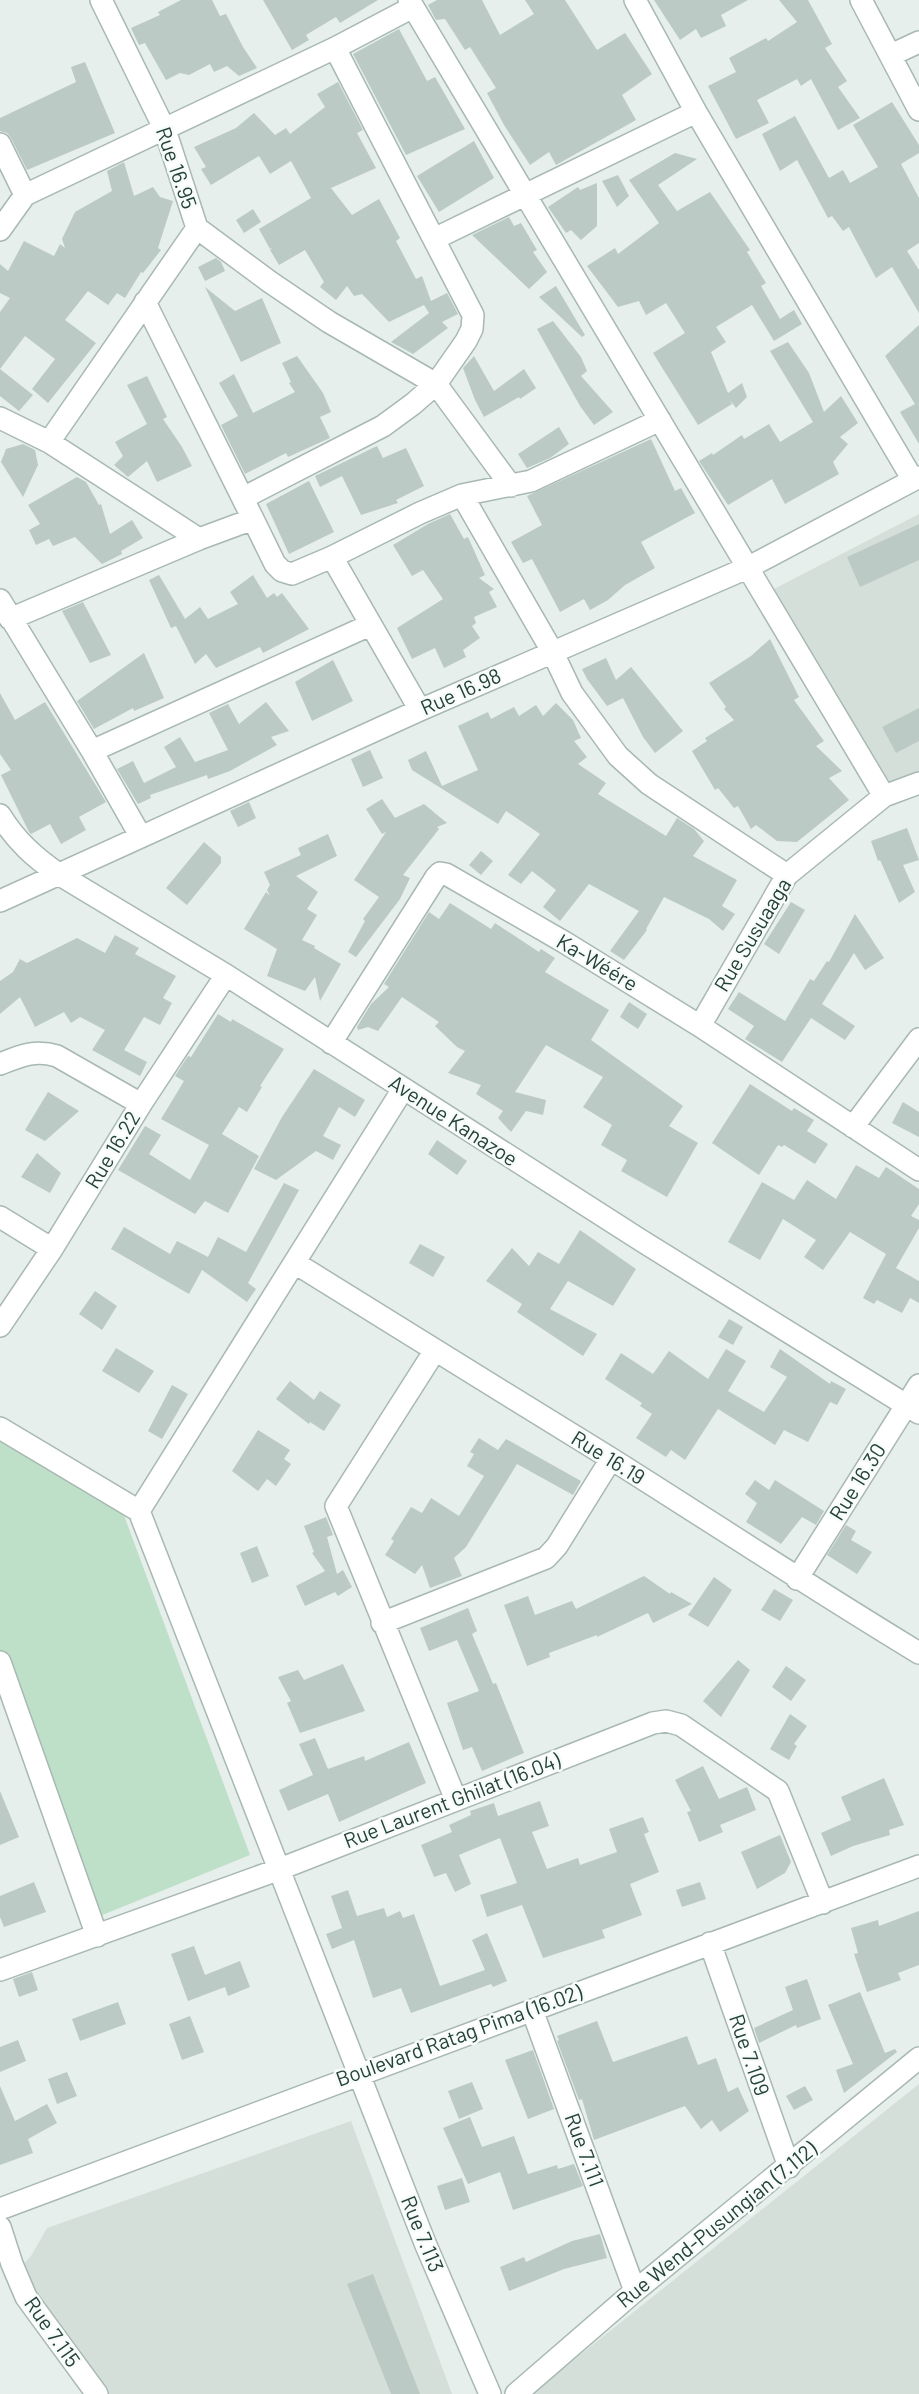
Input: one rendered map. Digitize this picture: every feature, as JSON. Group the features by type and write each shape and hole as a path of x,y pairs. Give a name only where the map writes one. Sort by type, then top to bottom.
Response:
{"street":[{"name":"Rue 16.95","path":"102,0 165,130 197,228 329,322 436,384"},
{"path":"635,0 696,112 916,478"},
{"path":"861,0 919,110"},
{"path":"0,230 25,195 335,48 411,3 884,796"},
{"path":"891,55 919,42"},
{"path":"243,498 383,426 436,384 472,329 473,315 335,48"},
{"path":"434,239 696,112"},
{"path":"0,144 25,195"},
{"path":"49,442 197,228"},
{"path":"145,302 275,564 282,571 292,573 332,557 462,495 531,481 660,420"},
{"path":"436,384 512,486"},
{"path":"0,418 49,442 199,539"},
{"name":"Rue 16.98","path":"0,901 552,651 747,568 916,478"},
{"path":"462,495 552,651 572,693 618,756 649,784 787,874"},
{"path":"141,837 92,751 5,610 253,519"},
{"path":"332,557 420,710"},
{"path":"92,751 370,625"},
{"name":"Rue Susuaaga","path":"700,1026 787,874 884,796 919,783"},
{"name":"Avenue Kanazoe","path":"0,815 12,835 34,857 60,875 226,975 654,1249 913,1409"},
{"name":"Ka-Wéére","path":"331,1043 436,877 440,873 446,874 564,942 700,1026 919,1170"},
{"name":"Rue 16.22","path":"0,1326 226,975"},
{"path":"853,1126 919,1039"},
{"path":"0,1064 42,1051 57,1056 141,1104"},
{"path":"0,1428 139,1511 404,1089"},
{"path":"0,1217 52,1249"},
{"name":"Rue 16.19","path":"295,1263 919,1653"},
{"path":"434,1352 336,1506 456,1800"},
{"name":"Rue 16.30","path":"797,1579 913,1409 919,1385"},
{"path":"382,1623 545,1558 557,1546 611,1459"},
{"name":"Rue 7.113","path":"139,1511 425,2243 490,2394"},
{"path":"0,1662 97,1936"},
{"name":"Rue Laurent Ghilat (16.04)","path":"0,1970 280,1869 653,1723 666,1721 681,1725 778,1791 822,1903"},
{"name":"Boulevard Ratag Pima (16.02)","path":"0,2208 919,1866"},
{"name":"Rue 7.109","path":"710,1943 789,2166"},
{"name":"Rue 7.111","path":"532,2010 635,2291"},
{"name":"Rue Wend-Pusungian (7.112)","path":"516,2394 635,2291 919,2058"},
{"name":"Rue 7.115","path":"0,2227 26,2297 96,2394"}],"shaded area":[{"path":"919,514 919,771 890,782 772,590"},
{"path":"919,2084 919,2394 531,2394"},
{"path":"351,2121 452,2394 109,2394 18,2270 31,2256 47,2228"}],"green space":[{"path":"0,1442 122,1510 250,1855 90,1920 0,1672"}],"building":[{"path":"181,0 212,0 220,16 226,14 257,68 239,76 227,66 214,72 210,64 189,75 180,73 166,80 145,43 139,45 131,28 160,15 158,12"},
{"path":"263,0 378,0 340,23 336,17 306,35 309,40 292,50"},
{"path":"437,0 482,0 500,35 534,14 525,0 565,0 597,50 625,33 652,74 622,95 636,120 556,165 549,152 530,165 487,93 496,88 470,47 465,50 445,19 436,20 428,5"},
{"path":"654,0 748,0 721,15 726,26 701,38 696,29 680,40"},
{"path":"779,0 808,0 832,44 825,48 847,81 838,87 860,118 838,130 811,79 801,86 797,79 757,100 769,123 736,139 708,86 736,72 729,58 766,38 768,41 797,22"},
{"path":"399,29 427,81 435,77 465,129 406,155 353,54"},
{"path":"85,62 115,133 27,170 11,138 0,131 0,118 76,82 71,67"},
{"path":"338,82 363,130 357,133 376,168 331,188 352,215 379,199 400,238 396,241 416,279 422,276 431,301 447,293 458,314 442,322 448,328 413,354 391,342 429,313 424,305 389,322 362,294 354,296 347,286 336,300 320,287 324,282 305,250 279,265 270,250 273,247 270,249 259,229 311,198 291,161 270,174 259,156 211,185 201,169 206,167 194,147 236,128 254,113 275,135 286,128 290,134 325,107 317,94"},
{"path":"892,102 919,145 919,153 901,164 919,198 919,243 907,251 919,270 919,313 892,267 876,278 849,227 843,231 832,216 828,218 797,160 780,171 762,134 795,116 829,178 843,170 850,183 878,167 853,125"},
{"path":"474,141 494,178 439,212 417,176"},
{"path":"675,153 697,159 658,185 677,211 710,192 750,250 747,252 766,283 761,286 780,319 794,310 802,324 774,341 752,305 716,327 726,342 711,352 728,393 742,383 747,397 736,408 730,400 732,404 698,425 653,353 685,333 666,303 646,315 639,301 618,307 587,266 615,248 618,254 659,223 629,180"},
{"path":"124,162 134,196 153,187 160,197 173,201 158,248 161,250 143,273 141,272 125,298 117,293 108,305 88,291 65,320 96,343 48,403 32,389 55,359 25,336 0,369 0,312 10,298 0,293 0,264 8,271 24,241 54,256 60,244 65,248 62,239 75,212 112,191 107,171"},
{"path":"618,175 629,196 617,207 602,181"},
{"path":"597,183 597,226 581,240 571,230 566,233 548,207 578,187 580,190"},
{"path":"253,209 261,222 244,233 236,220"},
{"path":"509,217 514,226 521,223 537,250 533,252 547,272 529,289 472,235"},
{"path":"216,258 225,271 205,281 198,267"},
{"path":"556,286 585,335 582,337 539,297"},
{"path":"205,287 235,311 262,298 281,343 241,362"},
{"path":"553,321 581,357 587,371 581,376 613,412 594,425 580,406 537,329"},
{"path":"919,325 919,444 900,412 915,404 885,356"},
{"path":"788,342 809,373 824,412 841,396 858,423 840,437 848,444 833,462 839,474 785,504 772,479 728,505 699,461 712,453 713,455 742,435 744,439 769,424 780,442 813,422 770,351"},
{"path":"297,356 323,393 331,412 320,417 330,438 288,457 286,453 245,474 221,425 238,416 219,383 234,374 253,413 295,392 282,363"},
{"path":"474,356 494,391 524,369 536,388 484,417 463,368"},
{"path":"0,369 33,395 19,411 0,396"},
{"path":"147,376 167,417 163,419 192,466 157,482 147,461 128,477 114,465 123,456 115,442 147,424 127,385"},
{"path":"559,427 569,444 550,458 527,468 518,454"},
{"path":"651,439 675,491 681,488 695,513 641,542 655,568 590,610 584,599 560,612 532,559 523,563 511,542 542,525 527,496"},
{"path":"23,444 35,450 38,465 23,497 1,462 6,449"},
{"path":"377,446 383,458 406,448 424,486 396,500 398,503 361,515 342,476 320,487 315,476"},
{"path":"77,477 86,482 99,505 101,504 110,534 132,520 143,538 121,551 122,554 102,564 75,537 53,546 49,539 36,545 29,530 40,524 28,505"},
{"path":"309,481 334,532 289,554 266,504"},
{"path":"450,514 464,539 468,537 485,575 479,578 494,589 489,592 497,607 474,617 476,623 472,626 480,638 463,650 466,657 444,668 435,648 412,659 397,628 443,599 423,570 412,576 393,545"},
{"path":"919,524 919,560 860,587 847,557"},
{"path":"159,575 185,619 200,607 208,619 238,604 230,592 253,575 267,598 274,593 277,597 282,593 309,629 263,653 260,647 216,668 206,654 195,664 176,626 171,628 149,580"},
{"path":"83,602 111,655 90,663 62,611"},
{"path":"770,639 799,697 794,700 824,741 816,746 842,771 829,778 849,800 797,842 777,841 756,825 751,829 738,806 734,808 718,788 715,790 692,751 707,741 705,738 734,720 724,709 726,707 709,683 751,656"},
{"path":"144,653 164,698 134,711 133,708 94,729 77,701"},
{"path":"606,658 616,680 631,667 683,731 655,753 643,737 623,698 607,706 587,679 582,669"},
{"path":"333,660 353,701 312,721 295,682"},
{"path":"0,693 15,720 45,702 106,802 79,817 86,830 61,844 50,824 31,834 29,832 1,775 11,770 0,754"},
{"path":"266,702 289,731 271,737 277,745 230,771 208,779 207,775 150,795 151,798 138,804 117,769 133,761 144,783 176,767 164,747 180,737 195,762 228,750 209,713 228,704 239,724"},
{"path":"556,703 573,720 581,738 574,741 587,757 578,764 606,783 598,794 666,836 677,818 694,829 704,841 693,856 737,880 722,906 735,914 723,931 709,919 664,897 647,930 624,960 610,951 639,911 589,884 560,921 543,907 556,890 532,871 521,884 508,875 540,834 506,811 498,824 412,770 408,760 426,751 442,786 478,770 458,726 488,712 491,719 514,707 519,716 536,705 543,716"},
{"path":"919,708 919,741 896,753 882,727"},
{"path":"370,750 383,778 363,787 351,759"},
{"path":"382,799 395,818 424,804 447,823 437,827 439,829 403,875 410,878 400,899 356,957 348,952 365,921 363,919 379,897 354,880 386,832 382,834 366,809"},
{"path":"249,802 256,818 238,827 230,811"},
{"path":"907,828 919,860 903,865 915,892 899,903 871,841"},
{"path":"328,834 337,856 296,876 318,892 307,909 317,915 302,940 341,964 320,1001 315,977 305,991 267,976 277,949 244,929 266,892 270,896 267,890 270,885 264,872 301,855 298,848"},
{"path":"204,842 221,857 221,863 187,905 166,888"},
{"path":"481,851 493,861 481,875 469,865"},
{"path":"791,902 805,910 779,954 764,944"},
{"path":"450,903 491,929 495,923 539,952 541,949 555,958 545,972 609,1010 591,1040 683,1106 669,1126 698,1143 667,1197 621,1171 627,1160 601,1145 612,1125 583,1107 603,1077 546,1045 515,1092 546,1100 543,1115 526,1111 511,1132 498,1118 503,1111 476,1094 481,1085 448,1073 465,1051 435,1026 439,1022 402,997 378,1031 368,1027 358,1030 357,1027 371,1004 389,987 384,984 429,912 439,919"},
{"path":"855,914 884,958 865,970 854,953 822,1004 855,1026 845,1040 811,1018 782,1062 745,1039 754,1026 728,1009 739,992 785,1021 810,979 814,981 827,961 829,962"},
{"path":"115,935 139,948 135,954 176,976 163,998 172,1003 160,1025 144,1017 124,1050 147,1062 140,1076 92,1050 105,1030 80,1017 71,1023 64,1012 35,1027 20,997 0,1014 0,981 13,972 20,959 27,963 77,938 105,953"},
{"path":"629,1002 647,1014 638,1029 620,1017"},
{"path":"218,1014 231,1022 232,1019 284,1049 247,1112 239,1107 222,1134 259,1156 228,1213 205,1201 195,1214 118,1170 145,1126 161,1135 149,1154 190,1180 209,1145 161,1119 184,1081 175,1076 188,1056 191,1057"},
{"path":"314,1069 365,1100 355,1117 339,1107 323,1136 341,1145 333,1160 316,1151 276,1180 254,1169 282,1117"},
{"path":"750,1084 792,1111 794,1108 814,1120 807,1131 828,1144 815,1164 784,1145 778,1145 759,1175 712,1143"},
{"path":"48,1092 79,1111 45,1141 25,1130"},
{"path":"903,1102 919,1112 919,1137 892,1123"},
{"path":"437,1140 467,1161 457,1175 428,1154"},
{"path":"37,1153 61,1173 50,1193 21,1177"},
{"path":"856,1165 879,1178 886,1167 919,1189 919,1204 911,1216 919,1220 919,1228 896,1268 919,1281 919,1303 910,1298 902,1313 877,1300 874,1304 863,1298 886,1254 850,1232 823,1270 804,1257 816,1240 783,1219 760,1260 728,1242 762,1182 794,1200 807,1180 836,1199"},
{"path":"284,1183 299,1190 248,1283 256,1289 247,1302 202,1270 189,1294 111,1249 124,1227 170,1254 177,1241 208,1257 218,1237 246,1252"},
{"path":"580,1230 636,1269 613,1306 568,1281 550,1309 597,1334 583,1356 517,1312 522,1304 486,1281 512,1248 529,1266 538,1252 559,1264"},
{"path":"420,1244 445,1257 433,1277 409,1263"},
{"path":"95,1291 117,1306 102,1330 79,1314"},
{"path":"729,1319 743,1327 733,1345 718,1337"},
{"path":"116,1348 154,1371 139,1393 102,1371"},
{"path":"726,1349 746,1361 728,1391 764,1412 787,1377 770,1367 780,1349 830,1384 831,1381 846,1389 837,1405 830,1402 808,1442 784,1430 775,1445 718,1409 685,1460 671,1450 666,1457 636,1438 652,1414 640,1406 642,1403 605,1379 621,1353 653,1374 669,1351 708,1379"},
{"path":"290,1381 314,1400 320,1391 341,1405 324,1431 310,1422 309,1424 276,1399"},
{"path":"172,1385 188,1394 162,1439 148,1431"},
{"path":"258,1430 290,1450 284,1459 291,1464 276,1486 267,1479 258,1491 232,1471"},
{"path":"479,1438 498,1450 506,1439 581,1481 573,1495 517,1464 466,1547 454,1558 462,1576 430,1588 422,1565 415,1574 385,1555 394,1541 391,1539 411,1507 422,1513 431,1498 459,1516 484,1476 467,1466 474,1454 470,1452"},
{"path":"755,1480 769,1490 775,1480 824,1511 816,1525 802,1517 781,1544 746,1522 757,1503 745,1494"},
{"path":"326,1517 333,1535 327,1537 337,1574 343,1570 352,1587 338,1596 335,1592 305,1606 296,1586 325,1571 312,1553 314,1552 304,1526"},
{"path":"846,1525 856,1531 851,1540 872,1552 857,1574 827,1555"},
{"path":"257,1546 269,1576 252,1583 240,1553"},
{"path":"644,1576 670,1594 671,1592 692,1604 653,1623 648,1613 597,1637 549,1653 550,1657 527,1666 504,1605 528,1596 535,1615 572,1601 576,1609"},
{"path":"714,1577 732,1590 708,1627 688,1615"},
{"path":"774,1589 793,1600 780,1621 761,1610"},
{"path":"468,1608 477,1631 472,1634 493,1684 496,1683 524,1753 482,1771 472,1747 463,1750 447,1703 479,1691 457,1640 429,1651 420,1628"},
{"path":"738,1660 750,1670 721,1717 703,1701"},
{"path":"343,1664 365,1711 300,1733 287,1703 291,1701 278,1677 298,1670 304,1680"},
{"path":"786,1666 806,1680 791,1701 772,1687"},
{"path":"790,1714 807,1726 794,1744 797,1746 789,1760 770,1749"},
{"path":"315,1738 328,1769 364,1756 365,1761 409,1742 426,1783 339,1822 328,1794 288,1811 279,1790 313,1775 299,1744"},
{"path":"703,1766 719,1799 747,1787 756,1810 720,1825 723,1832 699,1842 687,1812 691,1811 675,1780"},
{"path":"884,1778 904,1825 889,1830 890,1835 831,1856 821,1833 851,1820 841,1797"},
{"path":"0,1791 19,1837 0,1845"},
{"path":"540,1801 549,1826 532,1832 547,1869 578,1858 580,1865 617,1852 609,1829 643,1817 649,1832 644,1834 659,1872 630,1884 642,1915 602,1930 605,1938 543,1958 522,1905 487,1917 480,1895 517,1883 500,1838 459,1855 471,1884 455,1892 446,1873 434,1877 421,1845 452,1832 449,1825 471,1815 470,1811 494,1803 498,1816"},
{"path":"780,1835 791,1862 785,1873 757,1889 741,1852"},
{"path":"34,1882 46,1912 4,1927 0,1917 0,1896"},
{"path":"700,1882 706,1899 682,1907 676,1890"},
{"path":"348,1890 357,1916 384,1908 387,1917 400,1911 403,1918 414,1914 440,1986 485,1970 472,1940 487,1933 507,1981 493,1987 491,1984 411,2013 401,1988 373,1998 354,1940 332,1949 326,1934 342,1928 331,1896"},
{"path":"919,1911 919,1965 898,1973 901,1980 867,1992 854,1954 858,1953 851,1928 878,1920 879,1926"},
{"path":"194,1946 205,1975 240,1961 250,1987 228,1996 225,1987 188,2001 171,1954"},
{"path":"32,1972 38,1990 19,1997 13,1979"},
{"path":"807,1979 821,2019 797,2028 796,2025 759,2043 754,2028 793,2010 785,1987"},
{"path":"860,1992 885,2053 895,2049 897,2052 844,2093 836,2070 853,2064 828,2005"},
{"path":"118,2002 126,2024 80,2041 72,2019"},
{"path":"190,2016 204,2052 182,2060 169,2024"},
{"path":"597,2021 613,2062 687,2036 698,2065 716,2058 728,2092 738,2087 749,2111 720,2132 712,2120 701,2129 685,2106 594,2140 582,2099 579,2100 557,2036"},
{"path":"18,2040 26,2061 0,2072 0,2047"},
{"path":"533,2050 554,2109 528,2119 505,2060"},
{"path":"67,2072 77,2096 57,2104 48,2079"},
{"path":"472,2082 483,2109 459,2119 448,2091"},
{"path":"0,2086 15,2121 47,2104 57,2123 28,2139 33,2153 0,2165"},
{"path":"805,2086 813,2100 794,2110 786,2096"},
{"path":"470,2117 482,2147 514,2136 528,2174 557,2165 558,2169 574,2164 583,2186 513,2210 500,2172 468,2184 443,2128"},
{"path":"462,2178 470,2202 445,2210 437,2186"},
{"path":"600,2234 607,2258 564,2269 509,2291 500,2267 524,2257 526,2262 572,2241"},
{"path":"373,2274 420,2394 391,2394 347,2284"}]}
